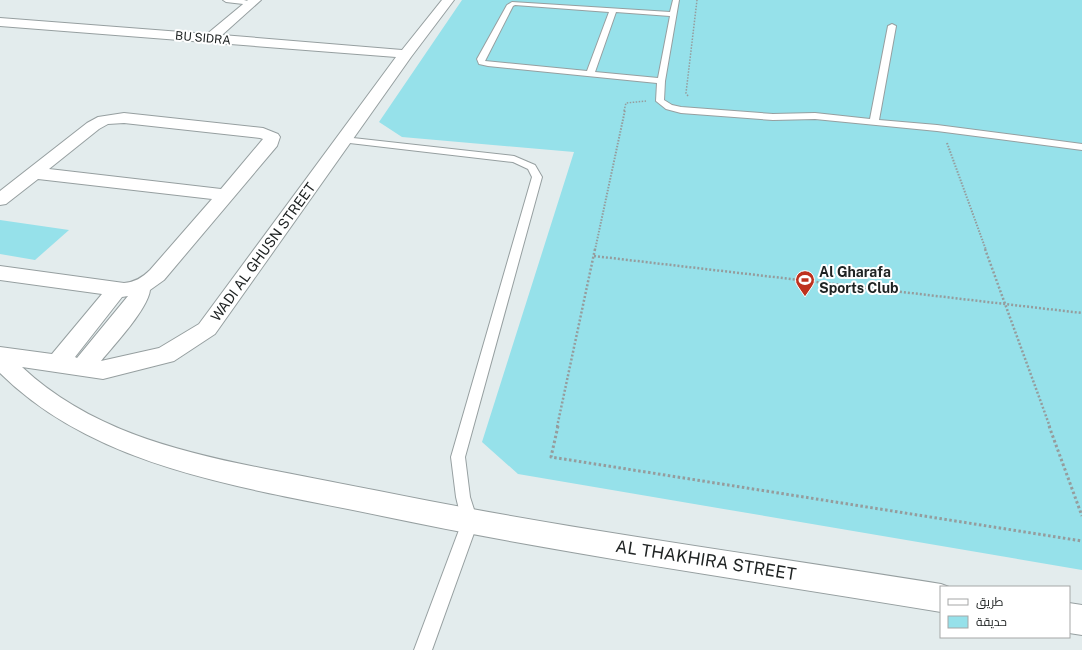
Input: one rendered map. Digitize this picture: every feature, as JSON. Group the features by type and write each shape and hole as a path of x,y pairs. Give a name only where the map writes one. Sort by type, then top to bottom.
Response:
{"street":[{"name":"WADI AL GHUSN STREET","path":"0,355 103,370 166,354 207,329 406,54 448,0"},
{"path":"210,39 253,2"},
{"name":"BU SIDRA","path":"0,22 406,54"},
{"path":"0,200 93,126 111,118 132,118 270,135 272,137 271,142 153,280 140,287 128,290 117,289 0,273"},
{"path":"34,173 225,195"},
{"path":"82,368 135,304 139,296 140,287"},
{"path":"57,364 117,289"},
{"name":"AL THAKHIRA STREET","path":"0,359 14,374 36,393 62,411 91,427 125,442 164,456 207,468 470,522 940,598"},
{"path":"1070,618 1082,620"}],"lane":[{"path":"226,0 253,2"},
{"path":"676,0 672,14 661,81 660,101 669,107 692,111 773,117 815,116 1082,147"},
{"path":"661,81 488,64 482,62 481,59 510,5 514,4 672,14"},
{"path":"590,74 613,10"},
{"path":"874,122 892,26"},
{"path":"344,140 514,159 531,166 536,172 537,178 458,457 462,497 470,522 423,650"}],"path":[{"path":"660,101 626,103 551,457 1082,541"},
{"path":"954,131 957,138 945,137 1004,305 1082,516"},
{"path":"594,256 1004,305 1082,312"}],"green space":[{"name":"Al Gharafa Sports Club","path":"462,0 1082,0 1082,570 518,474 482,442 574,152 402,137 379,122"},
{"path":"0,220 69,230 35,260 0,254"}],"place":[{"name":"Al Gharafa Sports Club","path":"805,297"}]}
